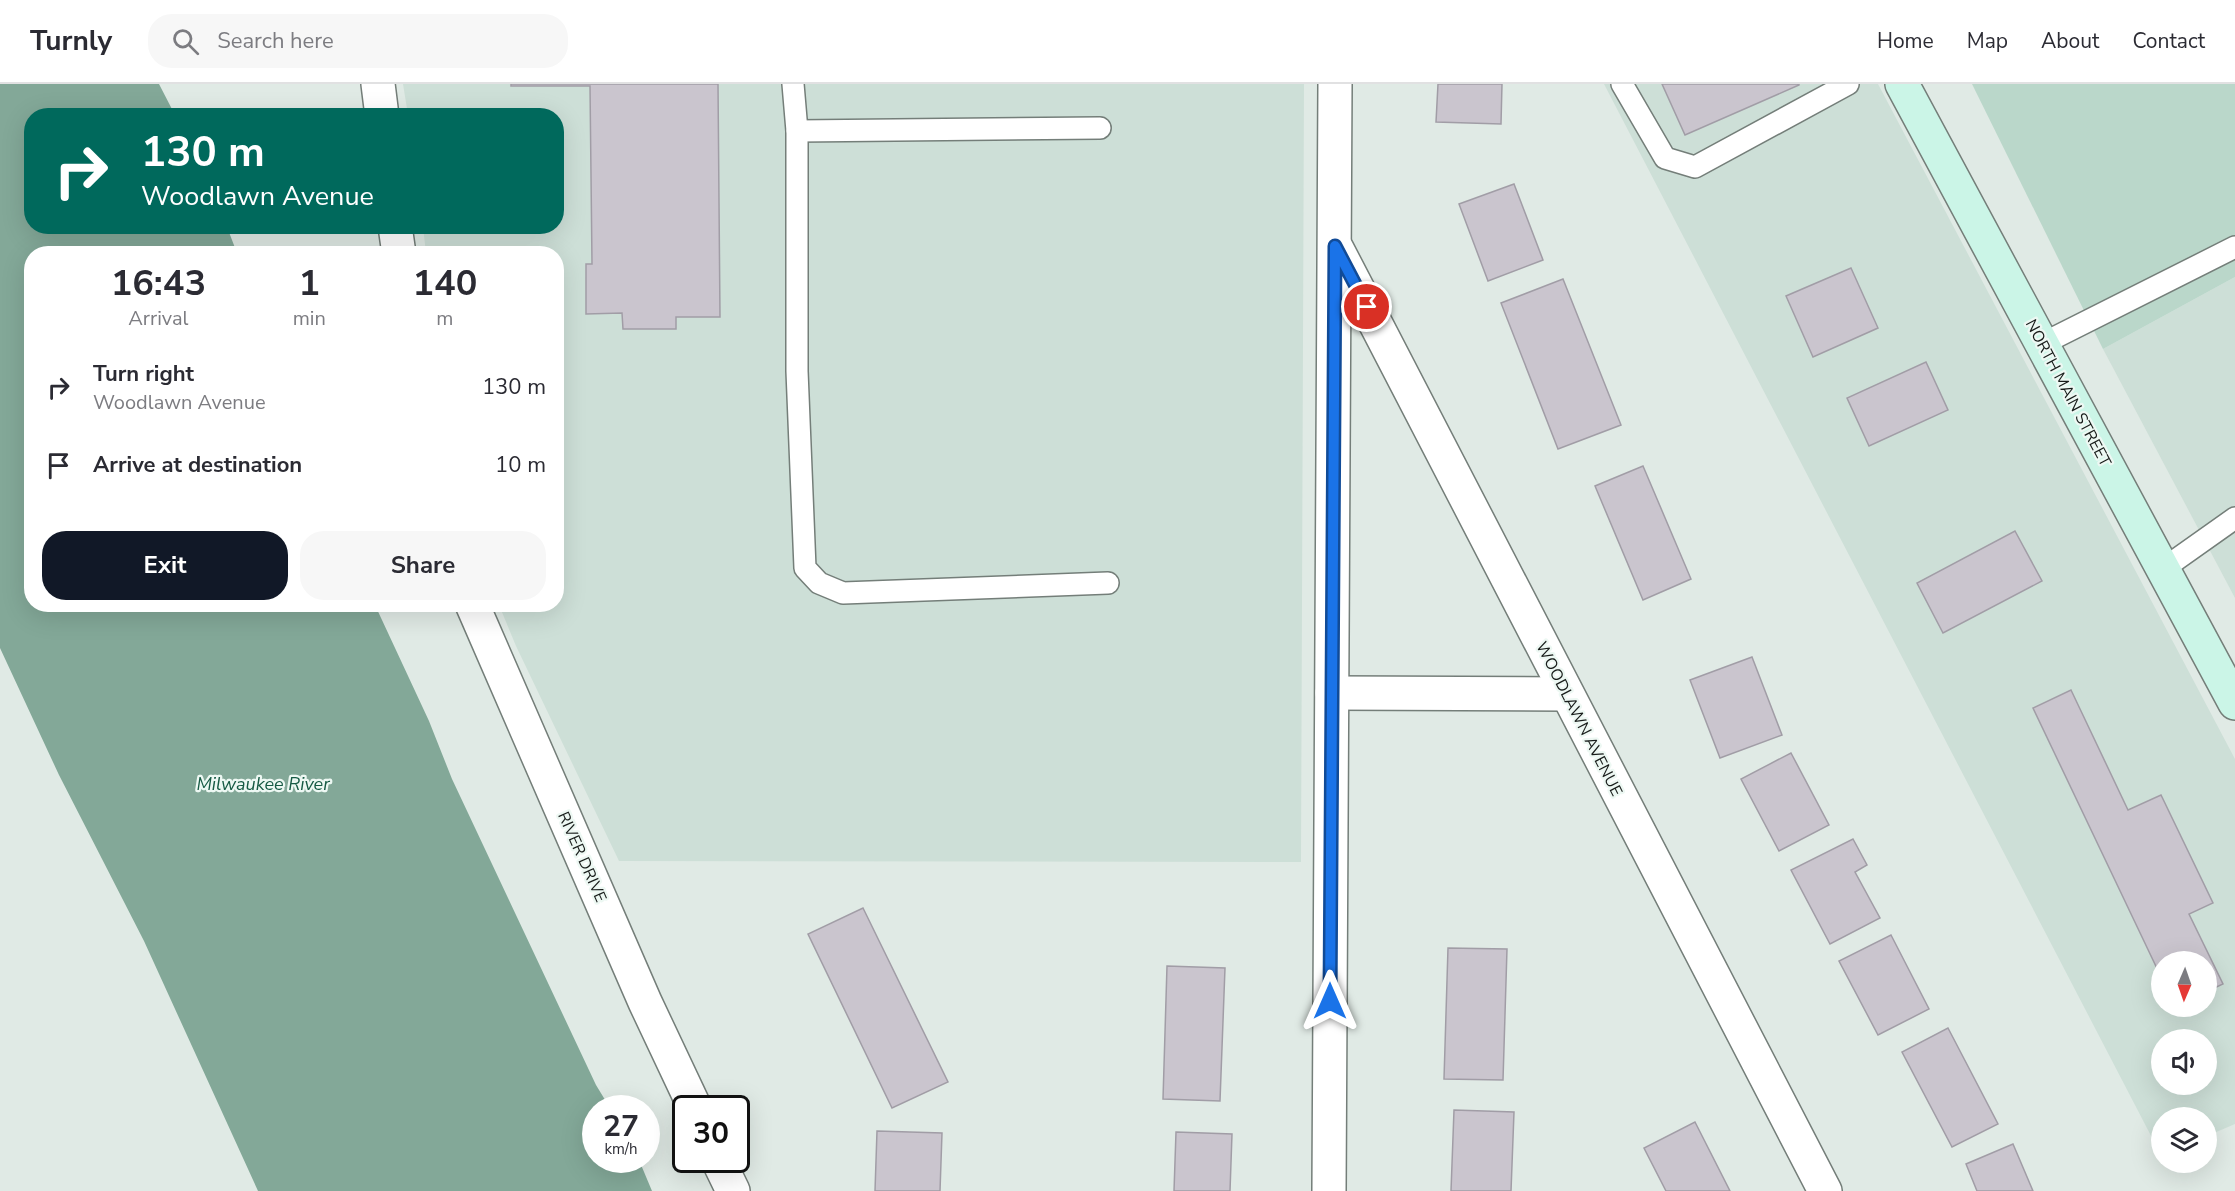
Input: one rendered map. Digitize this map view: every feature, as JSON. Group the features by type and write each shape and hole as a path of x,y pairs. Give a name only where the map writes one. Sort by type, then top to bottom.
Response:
{"main road":[{"name":"NORTH MAIN STREET","path":"1902,84 2235,702"}],"street":[{"path":"378,84 381,108"},
{"path":"1329,1191 1335,84"},
{"name":"WOODLAWN AVENUE","path":"1335,246 1825,1191"},
{"name":"RIVER DRIVE","path":"475,612 645,1002 689,1095"},
{"path":"1332,693 1566,694"},
{"path":"724,1173 733,1191"}],"lane":[{"path":"793,84 798,131 797,371 805,568 819,583 843,593 1108,583"},
{"path":"1622,84 1665,158 1695,167 1840,86"},
{"path":"798,131 1100,128"},
{"path":"2042,344 2235,247"},
{"path":"2163,570 2235,518"}],"shaded area":[{"path":"403,84 1304,84 1301,862 619,861 502,612 564,612 564,246 425,246 424,234 564,234 564,108 407,108"},
{"path":"1604,84 1878,84 2235,759 2235,1124 2217,1132 2217,1107 2151,1107 2151,1136"},
{"path":"1972,84 2235,84 2235,277 2103,349"},
{"path":"2235,277 2235,598 2103,349"}],"water":[{"name":"Milwaukee River","path":"0,84 159,84 171,108 24,108 24,234 230,234 234,246 24,246 24,612 378,612 429,721 452,779 602,1095 582,1095 582,1173 644,1173 652,1191 258,1191 144,941 59,775 0,648"}],"building":[{"path":"511,84 718,84 720,317 676,317 676,329 623,329 622,313 586,314 586,264 592,264 590,86 511,86"},
{"path":"1438,84 1502,84 1501,124 1436,122"},
{"path":"1662,84 1799,84 1799,85 1685,135"},
{"path":"1514,184 1543,260 1488,281 1459,204"},
{"path":"1851,268 1878,328 1813,357 1786,296"},
{"path":"1563,279 1621,425 1558,449 1501,303"},
{"path":"1926,362 1948,410 1869,446 1847,398"},
{"path":"1643,466 1691,579 1643,600 1595,486"},
{"path":"2015,531 2042,581 1943,633 1917,583"},
{"path":"1752,657 1782,735 1720,758 1690,680"},
{"path":"2071,690 2128,810 2161,795 2213,903 2189,914 2207,951 2151,951 2151,956 2033,708"},
{"path":"1791,753 1829,825 1779,851 1741,779"},
{"path":"1853,839 1867,865 1855,872 1880,918 1830,944 1791,870"},
{"path":"863,908 948,1082 892,1108 808,934"},
{"path":"1891,935 1929,1009 1878,1035 1839,961"},
{"path":"1448,948 1507,949 1503,1080 1444,1079"},
{"path":"1167,966 1225,968 1220,1101 1163,1099"},
{"path":"2217,972 2223,984 2217,987"},
{"path":"1948,1028 1998,1124 1952,1147 1902,1052"},
{"path":"1454,1110 1514,1112 1511,1191 1451,1191"},
{"path":"1695,1122 1730,1191 1666,1191 1644,1148"},
{"path":"877,1131 942,1133 940,1191 875,1191"},
{"path":"1176,1132 1232,1134 1230,1191 1174,1191"},
{"path":"2013,1144 2033,1191 1977,1191 1966,1164"}],"route":[{"path":"1330,1001 1335,246 1367,307"}]}
